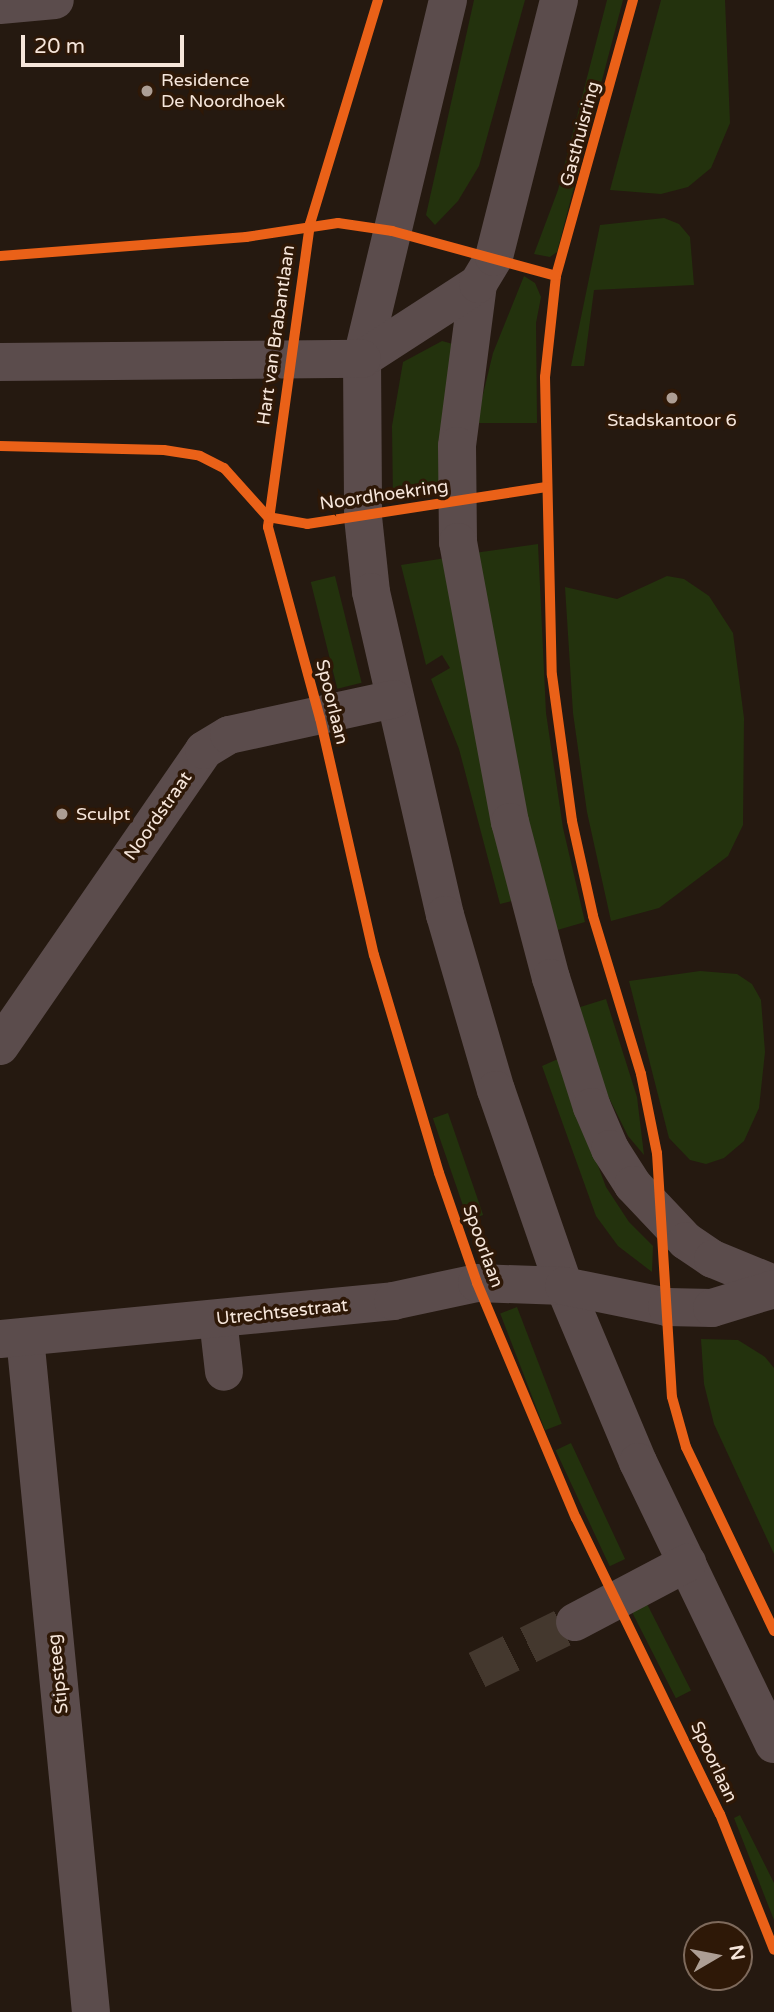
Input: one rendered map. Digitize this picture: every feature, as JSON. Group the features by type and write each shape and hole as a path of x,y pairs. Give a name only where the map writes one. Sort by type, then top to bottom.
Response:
{"street":[{"path":"0,5 55,0"},
{"path":"448,0 362,359 363,517 371,592 445,915 496,1090 564,1286 638,1462 774,1744"},
{"path":"559,0 494,257 478,284 457,446 458,542 510,822 551,978 592,1107 610,1149 633,1185 686,1241 713,1259 774,1284"},
{"path":"0,362 362,359 478,284"},
{"name":"Noordstraat","path":"0,1046 204,750 229,735 394,699"},
{"name":"Utrechtsestraat","path":"12,1338 393,1301 477,1283 564,1286 687,1307 712,1308 774,1289"},
{"path":"218,1319 224,1372"},
{"name":"Stipsteeg","path":"12,1338 91,2012"},
{"path":"575,1622 687,1563"}],"green space":[{"path":"474,0 525,0 479,166 458,201 435,225 426,215"},
{"path":"607,0 623,0 557,252 550,257 534,254 558,190"},
{"path":"661,0 725,0 730,123 711,168 688,187 661,194 610,190"},
{"path":"664,218 679,224 690,237 694,285 594,290 584,366 571,366 600,225"},
{"path":"524,276 535,283 541,297 536,323 537,423 476,423 493,353"},
{"path":"442,341 453,344 440,493 393,500 392,426 403,362"},
{"path":"538,544 546,713 563,828 585,922 554,931 522,805 474,553"},
{"path":"446,558 512,901 500,904 459,749 431,679 450,668 442,655 426,665 401,565"},
{"path":"335,576 362,683 337,689 311,582"},
{"path":"667,576 684,579 709,596 733,633 744,718 743,825 728,856 659,908 611,921 587,812 573,713 565,587 617,599"},
{"path":"700,971 737,974 752,984 761,1000 765,1052 759,1108 744,1141 724,1158 706,1164 690,1160 669,1138 629,981"},
{"path":"606,999 637,1097 644,1155 628,1136 605,1090 577,1008"},
{"path":"558,1059 606,1187 629,1222 653,1246 652,1272 618,1246 596,1216 542,1066"},
{"path":"448,1113 483,1215 468,1220 433,1118"},
{"path":"517,1307 562,1424 545,1430 500,1313"},
{"path":"701,1339 738,1340 765,1357 774,1368 774,1554 714,1424 704,1384"},
{"path":"571,1443 625,1559 610,1566 556,1450"},
{"path":"647,1604 691,1690 676,1698 632,1612"},
{"path":"740,1815 774,1883 774,1920 734,1818"}],"tunnel":[{"path":"477,1670 575,1622"}],"cycle path":[{"name":"Hart van Brabantlaan","path":"378,0 310,224 268,527 320,718 374,955 439,1173 477,1283 576,1518 720,1814 774,1950"},
{"name":"Gasthuisring","path":"633,0 556,276 545,377 552,675 572,821 593,916 641,1074 657,1153 672,1397 686,1447 774,1631"},
{"name":"Hart van Brabantlaan","path":"0,256 246,237 338,223 392,231 556,276"},
{"name":"Noordhoekring","path":"0,446 164,450 200,456 224,468 268,517 307,524 546,487"}],"place":[{"name":"Residence De Noordhoek","path":"147,91"},
{"name":"Stadskantoor 6","path":"672,398"},
{"name":"Sculpt","path":"62,814"}]}
